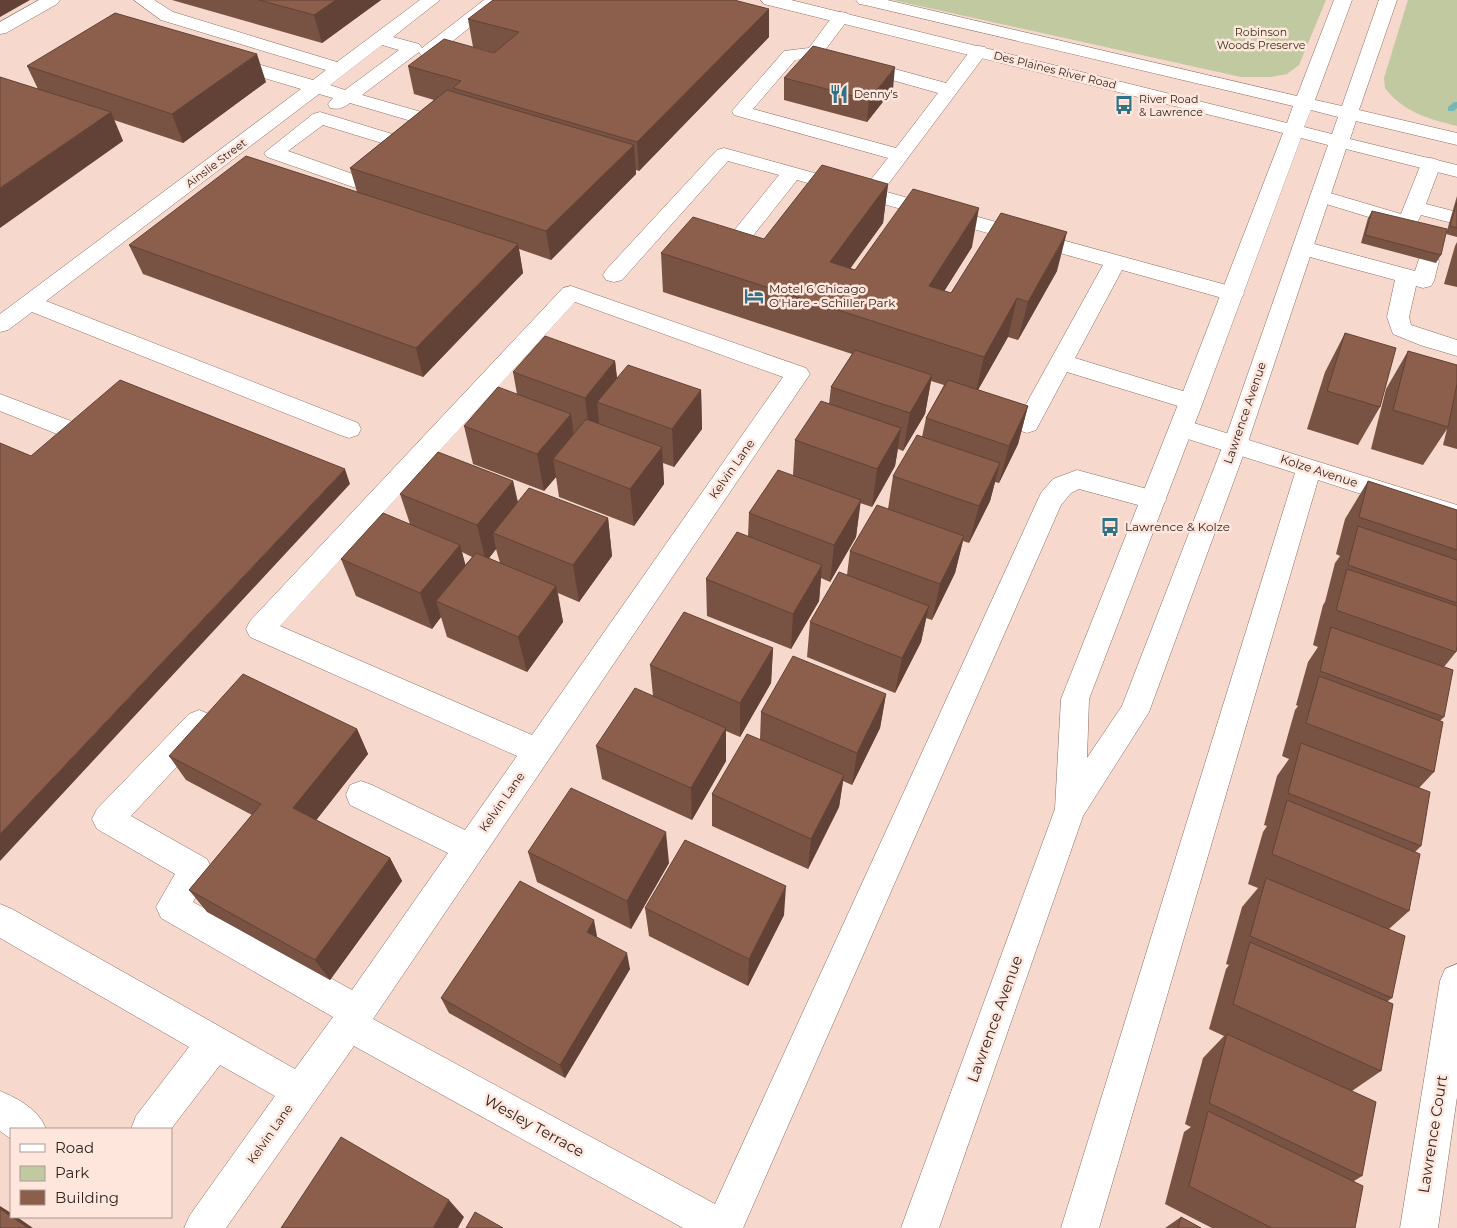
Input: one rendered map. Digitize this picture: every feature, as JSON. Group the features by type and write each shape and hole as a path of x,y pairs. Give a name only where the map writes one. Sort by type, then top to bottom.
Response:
{"main road":[{"path":"0,29 51,0"},
{"path":"142,0 167,16 340,69"},
{"name":"Ainslie Street","path":"0,325 431,0"},
{"path":"360,183 274,152 347,96 495,0"},
{"name":"Des Plaines River Road","path":"770,0 1457,171"},
{"name":"Des Plaines River Road","path":"865,0 1457,139"},
{"name":"Lawrence Avenue","path":"1070,810 1075,699 1191,402 1343,0"},
{"name":"Lawrence Avenue","path":"920,1228 1070,810 1134,712 1235,445 1388,0"},
{"path":"814,54 841,18"},
{"path":"380,39 446,57"},
{"path":"870,194 979,51"},
{"path":"900,155 741,111 790,55 814,54 950,90"},
{"path":"212,56 432,121 405,144 320,118"},
{"path":"614,275 679,230 724,154 1232,294"},
{"path":"1411,213 1431,164"},
{"path":"679,230 733,246 792,173"},
{"path":"1320,196 1375,218 1411,213 1451,218 1411,213"},
{"path":"1302,248 1363,254 1401,268 1423,281 1428,261"},
{"path":"1027,424 1116,262"},
{"path":"1401,268 1406,287 1398,317 1402,329 1428,340 1457,348"},
{"name":"Kelvin Lane","path":"203,1228 353,1018 798,374 571,294 260,629 537,751"},
{"path":"30,303 349,429"},
{"path":"1061,362 1191,402"},
{"path":"0,402 62,427"},
{"name":"Kolze Avenue","path":"1181,428 1457,515"},
{"path":"1080,1228 1309,468"},
{"path":"722,1228 895,850 1050,500 1062,486 1077,479 1153,500"},
{"name":"Wesley Terrace","path":"220,701 108,819 196,869 172,908 353,1018 722,1228"},
{"path":"361,795 470,848"},
{"path":"0,920 300,1091"},
{"name":"Lawrence Court","path":"1419,1228 1457,981"},
{"path":"150,1128 215,1042"},
{"path":"0,1110 27,1128"}],"green space":[{"name":"Robinson Woods Preserve","path":"893,0 1326,0 1299,65 1287,74 1271,77 1241,77"},
{"path":"1408,0 1457,0 1457,126 1408,109 1385,88 1384,78"}],"building":[{"path":"259,0 336,0 314,15"},
{"path":"493,0 734,0 769,9 637,142 453,88 461,81 408,66 444,39 494,53 519,32 468,19"},
{"path":"115,13 257,54 172,114 27,66"},
{"path":"813,46 895,67 869,100 784,78"},
{"path":"0,77 111,112 0,188"},
{"path":"447,90 634,145 546,231 350,168"},
{"path":"246,156 518,244 416,348 129,245"},
{"path":"822,165 888,184 830,262 855,270 913,189 979,208 929,286 951,293 1001,213 1067,232 1028,302 1017,298 984,357 661,253 693,217 764,239"},
{"path":"1457,202 1457,228 1450,226"},
{"path":"1372,211 1447,229 1441,255 1365,235"},
{"path":"1345,333 1396,348 1380,407 1327,391"},
{"path":"545,336 615,361 585,398 513,372"},
{"path":"855,350 932,375 910,413 831,387"},
{"path":"1408,351 1457,365 1457,384 1448,427 1393,410"},
{"path":"628,365 701,390 672,429 597,402"},
{"path":"120,380 345,469 0,834 0,443 31,456"},
{"path":"948,380 1028,406 1009,446 926,418"},
{"path":"498,387 571,414 537,454 464,426"},
{"path":"821,401 901,428 877,469 795,440"},
{"path":"586,419 662,447 630,489 553,459"},
{"path":"917,435 1000,463 979,506 893,476"},
{"path":"438,452 513,481 477,525 400,494"},
{"path":"778,470 861,500 834,545 749,513"},
{"path":"1368,481 1457,510 1457,550 1359,517"},
{"path":"529,488 608,518 573,565 493,533"},
{"path":"877,505 964,536 940,584 850,551"},
{"path":"383,513 460,545 420,593 341,559"},
{"path":"1358,526 1457,560 1457,603 1348,565"},
{"path":"737,532 822,565 793,614 706,579"},
{"path":"476,553 556,586 518,637 436,601"},
{"path":"1347,569 1457,606 1456,652 1336,610"},
{"path":"839,572 929,606 902,658 810,622"},
{"path":"684,612 773,648 740,703 650,665"},
{"path":"1331,627 1453,670 1444,717 1320,671"},
{"path":"793,656 886,694 857,753 761,712"},
{"path":"243,674 357,729 293,808 390,858 315,960 189,890 261,804 169,756"},
{"path":"1319,676 1443,722 1434,772 1306,723"},
{"path":"635,688 726,728 691,788 596,746"},
{"path":"747,734 844,775 811,839 712,794"},
{"path":"1301,743 1430,792 1421,846 1288,793"},
{"path":"571,788 666,832 627,901 528,852"},
{"path":"1287,800 1420,854 1409,911 1272,854"},
{"path":"685,840 786,886 749,959 645,908"},
{"path":"1266,878 1405,936 1392,998 1250,936"},
{"path":"520,881 594,920 587,932 627,953 560,1065 441,998"},
{"path":"1250,942 1393,1004 1381,1071 1233,1004"},
{"path":"1227,1034 1376,1102 1362,1176 1209,1103"},
{"path":"1208,1111 1363,1186 1355,1228 1272,1228 1189,1186"},
{"path":"341,1137 449,1200 433,1228 281,1228"},
{"path":"0,1209 10,1216 10,1218 13,1218 28,1228 0,1228"},
{"path":"475,1212 503,1228 466,1228"},
{"path":"1181,1217 1201,1228 1178,1228"}],"waterway":[{"path":"1451,109 1457,104"}],"place":[{"name":"Denny's","path":"839,94"},
{"name":"River Road & Lawrence","path":"1124,105"},
{"name":"Motel 6 Chicago O'Hare - Schiller Park","path":"754,296"},
{"name":"Lawrence & Kolze","path":"1110,527"}]}
